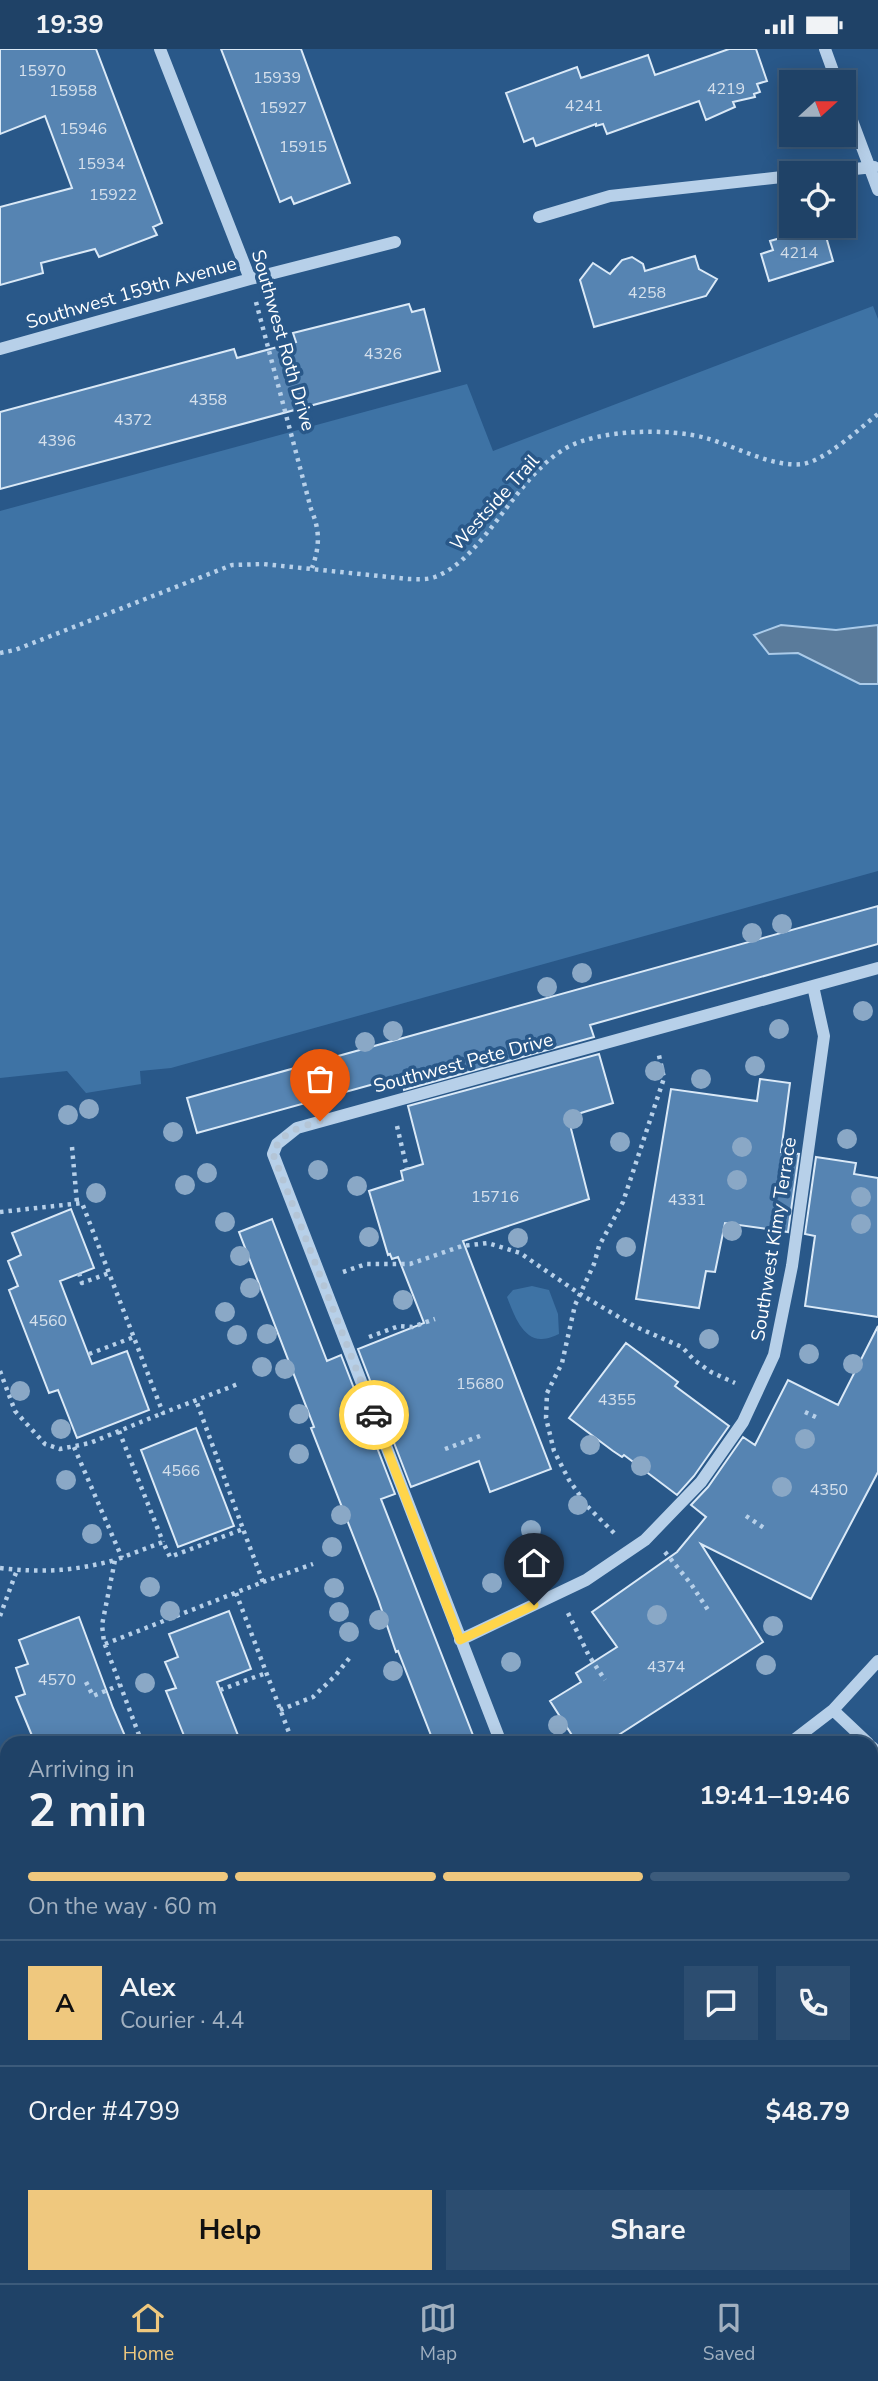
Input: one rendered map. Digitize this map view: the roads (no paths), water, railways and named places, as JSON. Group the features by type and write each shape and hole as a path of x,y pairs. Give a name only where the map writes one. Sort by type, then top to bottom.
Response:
{"street":[{"name":"Southwest Roth Drive","path":"160,49 250,279"},
{"path":"825,49 833,70"},
{"path":"856,126 874,167 878,190"},
{"path":"856,169 874,167"},
{"path":"539,217 610,196 779,177"},
{"name":"Southwest 159th Avenue","path":"0,349 250,279 395,242"},
{"name":"Southwest Pete Drive","path":"498,1736 273,1154 276,1143 297,1128 878,968"},
{"name":"Southwest Kimy Terrace","path":"460,1640 586,1580 631,1550 649,1536 701,1482 743,1422 774,1355 792,1266 824,1036 813,986"},
{"path":"799,1736 833,1710 878,1661"},
{"path":"833,1710 860,1736"}]}
